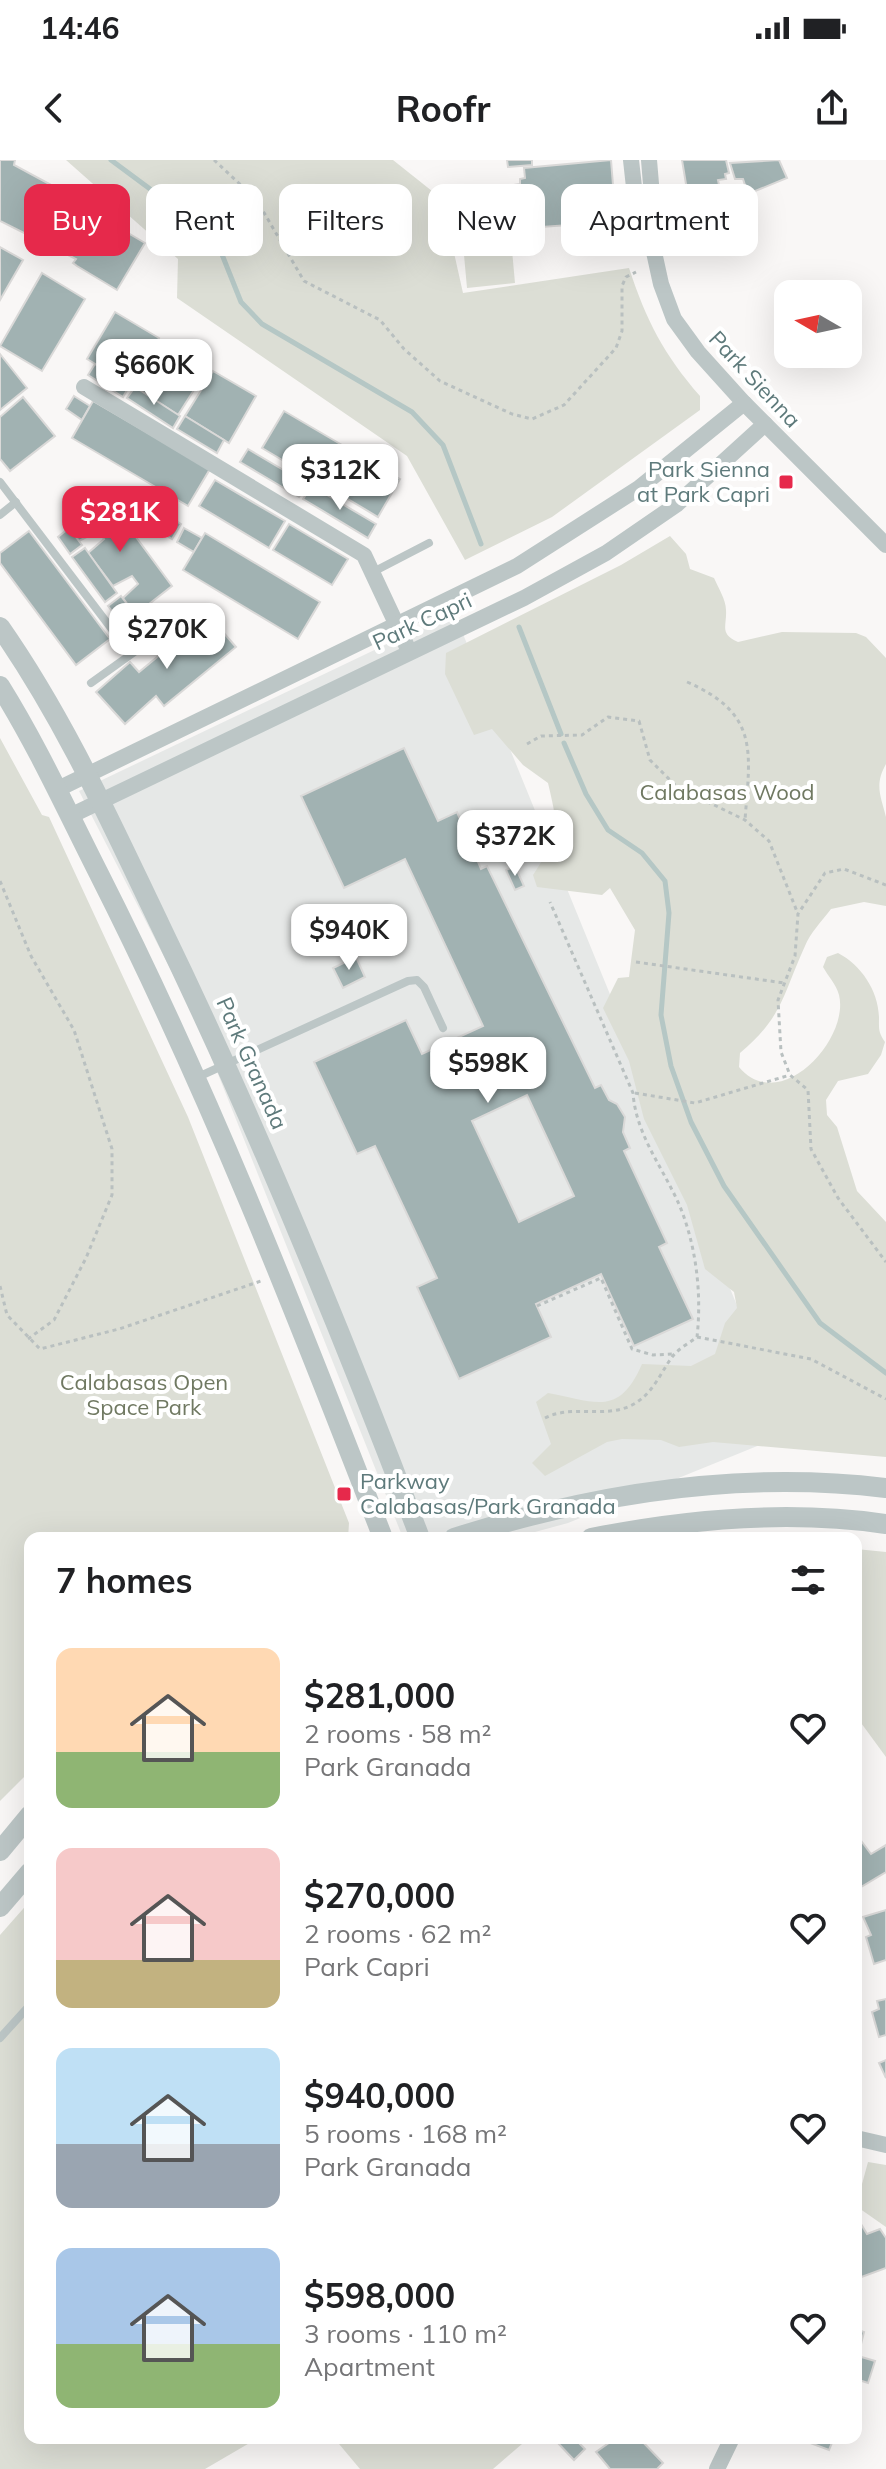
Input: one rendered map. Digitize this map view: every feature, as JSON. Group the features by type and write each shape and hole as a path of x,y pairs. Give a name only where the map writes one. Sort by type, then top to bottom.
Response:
{"street":[{"name":"Park Sienna","path":"631,160 634,184"},
{"name":"Park Sienna","path":"649,160 651,184"},
{"name":"Park Sienna","path":"655,256 674,319 698,352 744,403 886,545"},
{"path":"84,387 364,555 409,651"},
{"name":"Park Capri","path":"58,789 397,627 517,566 639,488 744,403"},
{"name":"Park Capri","path":"70,816 524,598 606,553 676,505 765,424"},
{"name":"Park Granada","path":"0,627 88,773 228,1065 289,1206 418,1532"},
{"path":"0,686 58,789 198,1077 381,1532"},
{"path":"472,1532 536,1511 662,1488 807,1482 886,1488"},
{"path":"626,1532 733,1520 799,1519 886,1524"},
{"path":"0,1851 24,1822"},
{"path":"0,1907 24,1879"},
{"path":"862,2139 886,2145"},
{"path":"717,2469 729,2444"}],"lane":[{"path":"0,482 130,653"},
{"path":"0,515 16,502"},
{"path":"372,573 429,543"},
{"path":"91,683 186,615"},
{"path":"198,1077 408,981 417,980 424,987 443,1028"},
{"path":"0,2038 24,2012"}],"path":[{"path":"214,160 256,199 304,281 380,320 404,349 440,381 512,414 532,419 564,405 616,348 623,320 622,286 626,277 636,272"},
{"path":"687,682 717,695 743,727 750,756 745,820"},
{"path":"527,744 541,736 582,735 608,717 639,721 650,760 677,787 745,820 769,841 798,914 795,956 778,1000 781,1052 790,1075 808,1090 811,1149 838,1198 886,1262"},
{"path":"798,914 825,873 844,869 886,885"},
{"path":"0,881 31,956 74,1030 112,1149 112,1195 86,1258 54,1320 28,1339"},
{"path":"550,902 633,1093 635,1120 680,1206 701,1297 697,1337"},
{"path":"636,962 784,983"},
{"path":"633,1093 695,1103 790,1075"},
{"path":"0,1286 7,1315 40,1349 68,1344 280,1275"},
{"path":"537,1306 601,1278 635,1351 674,1354"},
{"path":"545,1418 559,1411 606,1411 631,1406 651,1391 674,1354 697,1337 811,1359 886,1399"}],"shaded area":[{"path":"454,612 789,1433 568,1523 535,1532 401,1532 196,1019 79,791"}],"green space":[{"path":"66,160 393,160 428,188 428,256 455,256 463,293 629,268 657,336 700,396 700,410 552,517 465,560 407,456 177,298 178,259 175,256 263,256 263,184 146,184 146,231 130,217 130,184 93,184"},
{"path":"464,256 513,256 515,283 467,288"},
{"name":"Calabasas Wood","path":"670,536 686,554 690,569 714,578 726,606 725,629 732,639 738,642 782,632 856,633 866,637 886,658 886,764 879,785 886,817 886,906 864,902 831,909 807,941 774,1016 740,1053 739,1067 756,1080 773,1083 792,1077 823,1050 834,1032 840,1013 838,991 823,967 827,957 838,953 854,964 867,979 878,1007 879,1030 885,1042 881,1055 868,1074 838,1081 826,1100 827,1115 837,1127 857,1191 886,1222 886,1457 713,1442 679,1447 661,1440 622,1439 607,1442 545,1476 532,1463 551,1444 536,1402 548,1393 604,1402 624,1392 642,1364 691,1366 715,1354 725,1323 737,1308 734,1292 705,1269 687,1205 644,1119 629,1061 603,1008 618,978 629,977 635,930 610,888 602,895 537,887 533,875 555,831 548,783 523,765 492,729 474,735 445,674 446,653 621,565"},
{"name":"Calabasas Open Space Park","path":"0,738 42,815 49,817 188,1117 349,1523 348,1532 24,1532 24,1777 0,1801"},
{"path":"862,1550 886,1552 886,1757 862,1724"},
{"path":"24,1908 24,2444 248,2444 205,2469 0,2469 0,1935"},
{"path":"868,2162 886,2165 886,2227 862,2210 862,2184"},
{"path":"339,2444 522,2444 493,2469 360,2469"}],"building":[{"path":"0,160 15,160 14,165 49,184 24,184 24,233 0,221"},
{"path":"507,160 532,160 532,165 508,167"},
{"path":"611,160 613,184 561,184 561,226 545,227 545,184 520,184 520,179 525,178 524,168"},
{"path":"682,160 726,160 729,173 725,174 726,179 718,180 719,184 686,184"},
{"path":"779,160 787,178 758,190 758,184 745,184 743,179 735,179 730,163"},
{"path":"130,234 145,243 117,290 73,263 76,259 70,256 130,256"},
{"path":"0,247 23,260 0,300"},
{"path":"42,273 85,299 42,371 0,346"},
{"path":"115,312 159,338 132,386 87,359"},
{"path":"164,341 208,368 178,415 135,387"},
{"path":"0,354 27,388 0,410"},
{"path":"95,364 130,385 123,397 88,375"},
{"path":"213,371 256,396 229,443 185,416"},
{"path":"135,387 180,416 173,428 127,398"},
{"path":"74,396 90,406 82,420 66,409"},
{"path":"23,397 55,436 10,471 0,459 0,417"},
{"path":"93,401 210,469 188,506 72,438"},
{"path":"284,411 400,479 378,517 262,448"},
{"path":"185,416 224,440 217,453 177,429"},
{"path":"248,449 307,484 299,497 240,462"},
{"path":"215,480 285,521 269,548 199,506"},
{"path":"312,486 376,524 368,538 303,499"},
{"path":"105,495 172,586 135,615 123,598 138,584 132,576 113,586 88,553 104,539 98,531 79,541 66,524"},
{"path":"160,511 181,524 172,539 151,526"},
{"path":"289,524 348,559 332,585 273,550"},
{"path":"69,528 82,545 70,554 58,537"},
{"path":"184,528 202,538 194,552 177,542"},
{"path":"29,531 110,639 76,665 0,563 0,553"},
{"path":"205,533 320,602 298,639 183,570"},
{"path":"85,548 117,593 105,602 72,557"},
{"path":"121,596 135,615 122,624 108,606"},
{"path":"208,615 236,647 164,706 156,696 125,724 96,692 130,662 139,672"},
{"path":"404,748 438,821 457,812 481,869 487,866 595,1088 601,1085 609,1100 617,1104 625,1117 623,1132 630,1148 624,1151 667,1243 659,1247 693,1319 634,1346 601,1274 536,1304 551,1337 459,1379 417,1287 437,1278 375,1146 357,1154 314,1062 406,1020 422,1054 483,1026 405,859 344,888 301,796","holes":["527,1095 574,1196 519,1222 472,1121"]},
{"path":"515,866 524,886 515,890 506,870"},
{"path":"356,957 365,977 343,988 333,968"},
{"path":"862,1842 871,1854 886,1845 886,1872 862,1886"},
{"path":"886,1910 886,1960 874,1964 866,1937 871,1935 863,1917"},
{"path":"886,1999 886,2035 879,2037 872,2012 879,2009 877,2001"},
{"path":"886,2060 886,2078 879,2063"},
{"path":"862,2226 867,2234 880,2229 886,2238 886,2268 862,2277"},
{"path":"862,2357 875,2361 868,2383 862,2381"},
{"path":"559,2444 580,2444 585,2449 574,2460"},
{"path":"607,2444 645,2444 663,2463 657,2469 610,2469 596,2452"},
{"path":"813,2444 832,2444 829,2450"}],"waterway":[{"path":"111,160 208,232 219,247 241,302 262,324 412,412 443,445 481,544"},
{"path":"519,627 561,734"},
{"path":"564,743 586,794 608,830 642,853 665,881 669,913 661,1015 671,1066 691,1122 724,1186 820,1323 886,1373"}],"place":[{"name":"Park Sienna at Park Capri","path":"786,482"},
{"name":"Parkway Calabasas/Park Granada","path":"344,1494"}]}
